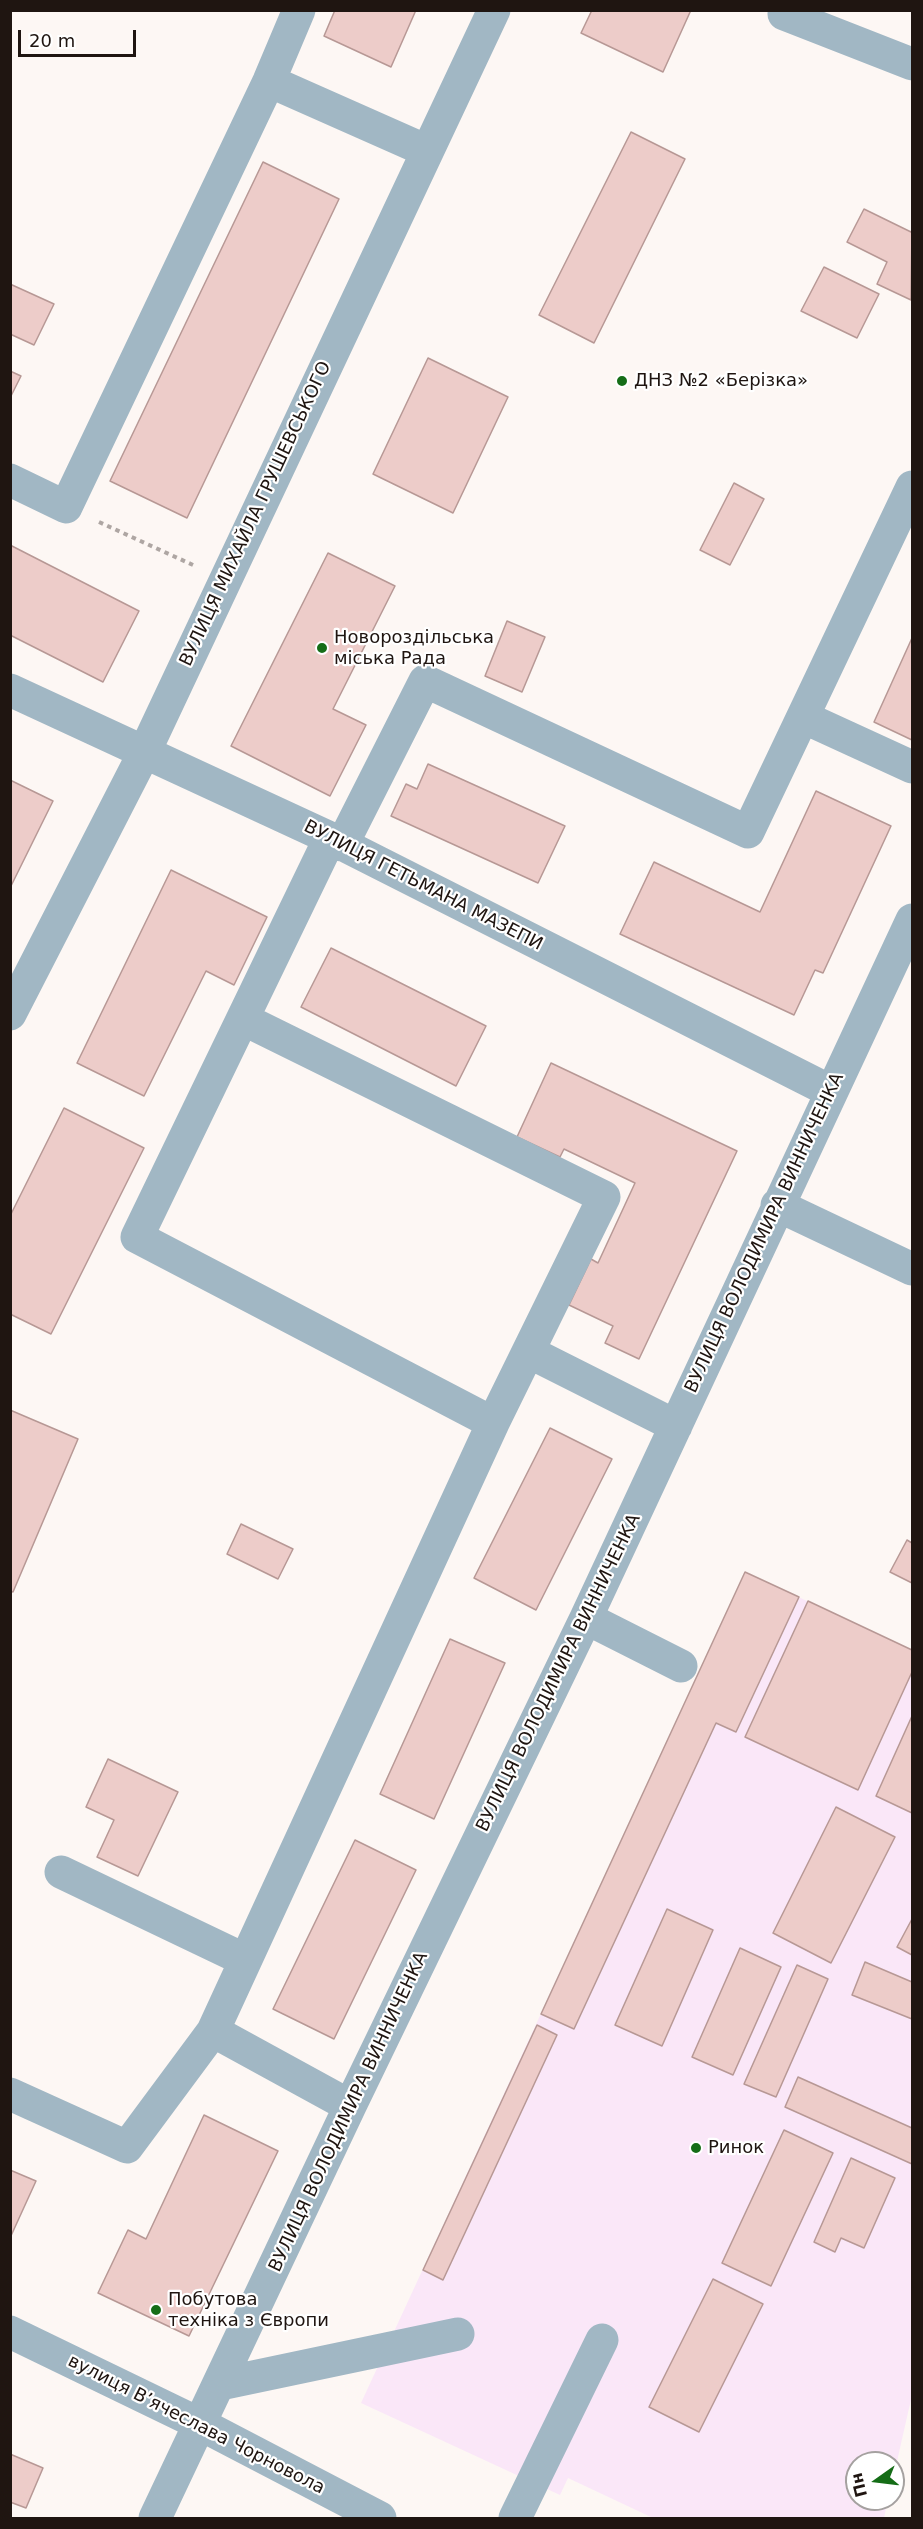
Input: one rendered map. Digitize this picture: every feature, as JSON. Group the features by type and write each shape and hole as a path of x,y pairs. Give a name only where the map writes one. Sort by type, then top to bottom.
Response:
{"street":[{"path":"10,480 66,507 269,81 299,10"},
{"name":"ВУЛИЦЯ МИХАЙЛА ГРУШЕВСЬКОГО","path":"10,1014 145,751 494,10"},
{"path":"785,10 784,14 912,64"},
{"path":"269,81 427,151"},
{"path":"493,1423 137,1237 243,1019 336,841 425,681 748,832 912,487"},
{"name":"ВУЛИЦЯ ГЕТЬМАНА МАЗЕПИ","path":"10,690 336,841 830,1091"},
{"path":"803,717 912,767"},
{"name":"ВУЛИЦЯ ВОЛОДИМИРА ВИННИЧЕНКА","path":"155,2518 350,2106 586,1618 830,1091 912,920"},
{"path":"10,2094 127,2147 213,2031 243,1959 493,1423 530,1352 604,1197 243,1019"},
{"path":"777,1205 912,1269"},
{"path":"530,1352 676,1426"},
{"path":"586,1618 681,1666"},
{"path":"61,1872 243,1959"},
{"path":"213,2031 350,2106"},
{"name":"вулиця Вʼячеслава Чорновола","path":"10,2332 200,2424 380,2518"},
{"path":"220,2384 458,2334"},
{"path":"515,2518 602,2340"}],"path":[{"path":"66,507 225,580"}],"shaded area":[{"name":"Ринок","path":"745,1572 912,1650 912,2395 899,2451 845,2451 845,2511 885,2511 884,2518 653,2518 568,2478 560,2495 361,2403"}],"building":[{"path":"335,10 416,10 391,67 324,36"},
{"path":"592,10 691,10 663,72 581,33"},
{"path":"631,132 685,159 594,343 539,315"},
{"path":"263,162 339,199 187,518 110,481"},
{"path":"864,209 911,232 912,230 911,300 877,284 887,262 847,242"},
{"path":"824,267 879,294 857,338 801,311"},
{"path":"10,284 54,304 34,345 10,334"},
{"path":"428,358 508,397 453,513 373,474"},
{"path":"10,371 21,376 10,398"},
{"path":"734,483 764,499 730,565 700,550"},
{"path":"10,545 139,611 103,682 10,635"},
{"name":"Новороздільська міська Рада","path":"328,553 395,586 333,709 366,725 330,796 231,746"},
{"path":"507,621 545,637 522,692 485,676"},
{"path":"912,638 912,740 874,722"},
{"path":"428,764 565,826 538,883 391,816 406,784 417,789"},
{"path":"10,780 53,801 10,888"},
{"path":"816,791 891,826 823,973 815,970 794,1015 620,934 654,862 760,912"},
{"path":"171,870 267,917 234,985 206,971 144,1096 77,1063"},
{"path":"331,948 486,1026 456,1086 301,1007"},
{"path":"551,1063 737,1151 639,1359 605,1343 613,1326 569,1305 591,1259 598,1263 635,1183 564,1149 560,1157 517,1137"},
{"path":"64,1108 144,1148 51,1334 10,1314 10,1216"},
{"path":"10,1410 78,1439 13,1592 10,1591"},
{"path":"550,1428 612,1459 536,1610 474,1578"},
{"path":"241,1524 293,1549 278,1579 227,1554"},
{"path":"907,1540 912,1543 912,1583 890,1572"},
{"path":"745,1572 799,1597 736,1732 716,1723 574,2029 541,2014"},
{"path":"808,1601 912,1650 912,1672 858,1790 745,1737"},
{"path":"450,1639 505,1663 434,1819 380,1794"},
{"path":"912,1716 912,1813 876,1796"},
{"path":"108,1759 178,1792 138,1876 97,1857 114,1820 86,1807"},
{"path":"836,1807 895,1837 831,1963 773,1933"},
{"path":"355,1840 416,1870 334,2039 273,2009"},
{"path":"667,1909 713,1930 662,2046 615,2025"},
{"path":"912,1919 912,1955 897,1947"},
{"path":"740,1948 781,1967 733,2075 692,2057"},
{"path":"865,1962 912,1982 912,2019 852,1995"},
{"path":"797,1965 828,1979 776,2097 744,2084"},
{"path":"537,2025 557,2035 443,2280 423,2270"},
{"path":"798,2077 912,2128 912,2164 785,2107"},
{"path":"204,2115 278,2151 189,2336 98,2293 128,2230 146,2239"},
{"path":"784,2130 833,2153 771,2286 722,2263"},
{"path":"851,2158 895,2178 864,2248 841,2238 835,2252 814,2242"},
{"path":"10,2170 36,2181 10,2238"},
{"path":"713,2279 763,2304 699,2432 649,2407"},
{"path":"10,2454 43,2468 26,2508 10,2502"}],"place":[{"name":"ДНЗ №2 «Берізка»","path":"622,381"},
{"name":"Новороздільська міська Рада","path":"322,648"},
{"name":"Ринок","path":"696,2148"},
{"name":"Побутова техніка з Європи","path":"156,2310"}]}
